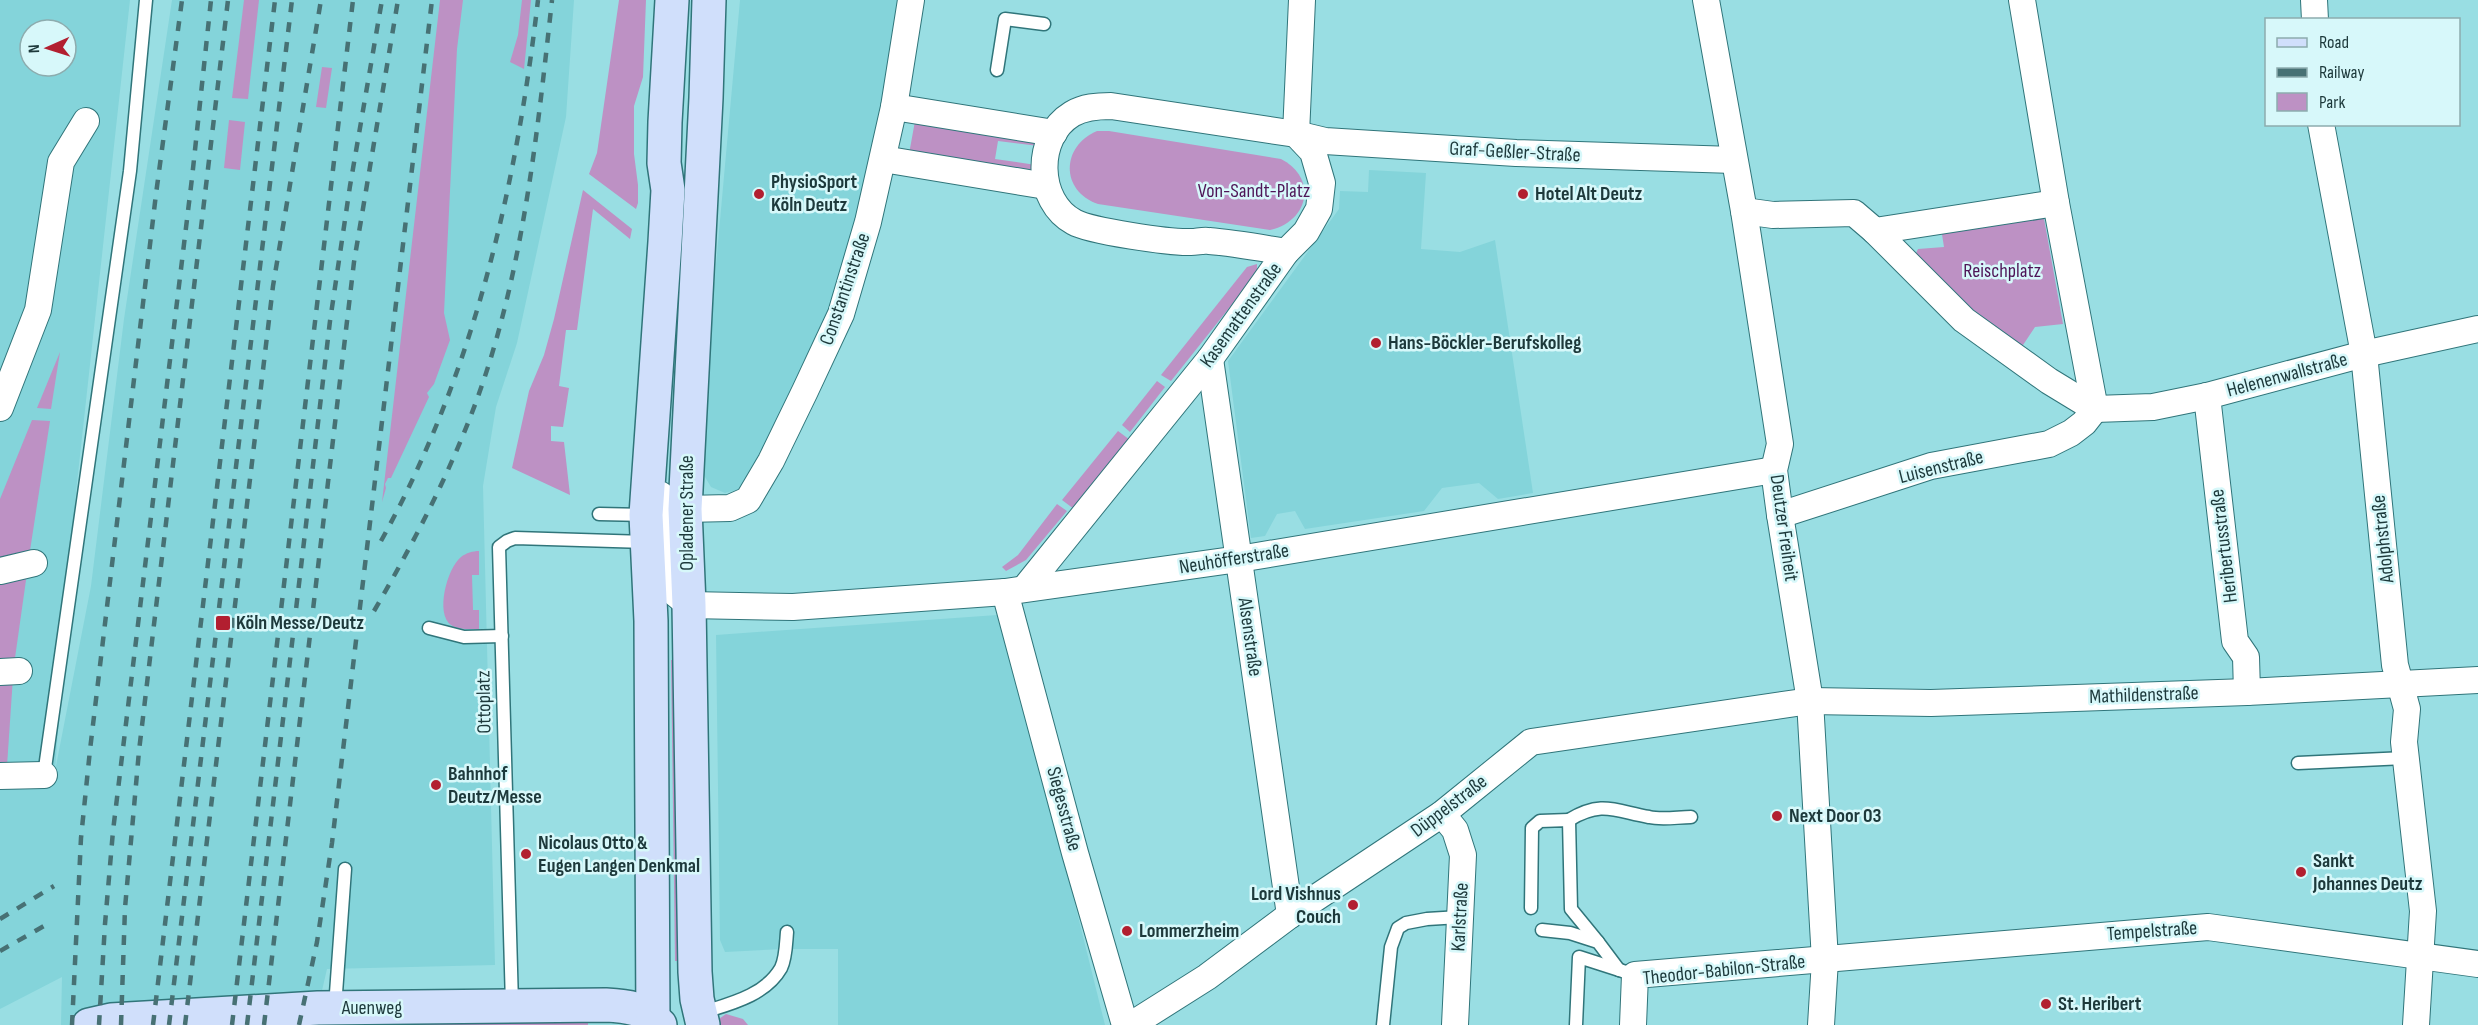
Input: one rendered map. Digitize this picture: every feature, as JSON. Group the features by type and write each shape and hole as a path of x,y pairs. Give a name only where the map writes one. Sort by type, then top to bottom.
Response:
{"main road":[{"name":"Opladener Straße","path":"672,0 665,122 664,163 667,200 655,470 647,529 651,621 678,1018"},
{"name":"Opladener Straße","path":"678,1018 694,960 689,605 685,509 709,0"},
{"path":"665,122 673,118 680,119 686,127 688,174 701,205"},
{"name":"Auenweg","path":"89,1025 111,1020 339,1016 512,1006 606,1005 632,1007 678,1018"}],"street":[{"path":"1283,257 1206,240 1190,243 1092,228 1074,222 1057,208 1046,186 1044,168 1047,149 1054,133 1071,115 1092,106 1296,134 1302,0"},
{"name":"Deutzer Freiheit","path":"1706,0 1744,211 1780,444 1774,470 1779,516 1810,701 1825,960 1821,1025"},
{"path":"2022,0 2056,203 2095,410"},
{"path":"2314,0 2315,18"},
{"name":"Constantinstraße","path":"685,509 730,508 748,500 771,461 841,314 868,222 883,159 894,107 910,2"},
{"path":"894,107 989,114 1054,133"},
{"path":"0,408 38,310 61,162 86,121"},
{"name":"Adolphstraße","path":"2321,126 2364,354 2396,665 2407,709 2405,758 2423,911 2416,1025"},
{"name":"Graf-Geßler-Straße","path":"1296,134 1325,141 1516,153 1734,160"},
{"name":"Kasemattenstraße","path":"1015,590 1210,359 1283,257 1306,232 1319,209 1322,183 1313,152 1296,134"},
{"path":"883,159 1046,186"},
{"path":"1875,231 2056,203"},
{"path":"1744,211 1773,215 1854,213 1964,320 2049,381 2095,410"},
{"name":"Helenenwallstraße","path":"2095,410 2153,407 2206,396 2364,354 2478,330"},
{"name":"Alsenstraße","path":"1210,359 1290,915"},
{"name":"Heribertusstraße","path":"2206,396 2235,641 2246,657 2247,692"},
{"name":"Luisenstraße","path":"1779,516 1931,466 2049,444 2071,433 2095,410"},
{"path":"655,470 670,503 685,509"},
{"path":"655,470 672,591 689,605"},
{"name":"Neuhöfferstraße","path":"689,605 793,607 1015,590 1239,559 1774,470"},
{"path":"0,571 34,563"},
{"name":"Siegesstraße","path":"1015,590 1075,853 1125,1025"},
{"name":"Mathildenstraße","path":"1810,701 1931,703 2247,692 2478,680"},
{"name":"Düppelstraße","path":"1131,1025 1206,977 1290,915 1442,814 1531,742 1810,701"},
{"path":"0,776 45,775"},
{"name":"Karlstraße","path":"1442,814 1455,830 1463,855 1455,1025"},
{"name":"Tempelstraße","path":"1825,960 2208,927 2478,964"},
{"name":"Theodor-Babilon-Straße","path":"1632,1025 1627,972 1825,960"}],"lane":[{"path":"45,775 134,131 146,0"},
{"path":"997,70 1005,19 1044,24"},
{"path":"599,514 647,529"},
{"name":"Ottoplatz","path":"512,1006 499,547 507,540 515,538 647,529"},
{"path":"429,628 464,638 502,636"},
{"path":"2298,763 2405,758"},
{"path":"1531,908 1532,828 1540,821 1569,820 1586,810 1618,808 1651,818 1691,817"},
{"path":"1569,820 1571,909 1627,972"},
{"path":"339,1016 345,869"},
{"path":"1383,1025 1391,947 1398,928 1406,923 1426,919 1460,917"},
{"path":"1542,930 1570,933 1598,942"},
{"path":"678,1018 741,1002 764,985 780,969 787,932"},
{"path":"1576,1025 1579,957 1627,972"}],"shaded area":[{"path":"0,0 130,0 76,492 55,771 91,586 124,319 172,0 574,0 566,117 517,343 496,407 483,486 495,965 327,969 314,1025 61,1025 62,977 0,1009"},
{"path":"740,0 900,0 860,219 833,303 751,475 740,489 725,493 711,487 702,472 708,353"},
{"name":"Hans-Böckler-Berufskolleg","path":"1369,170 1426,173 1421,249 1460,252 1495,240 1533,493 1498,499 1479,483 1442,488 1424,511 1305,529 1295,511 1277,514 1265,536 1251,538 1228,361 1339,209 1340,191 1368,192"},
{"path":"997,615 1063,856 1105,1025 838,1025 838,949 725,952 720,940 716,635"}],"green space":[{"path":"244,0 259,0 248,99 232,98"},
{"path":"440,0 463,0 457,49 444,313 450,340 434,384 427,393 429,397 391,478 388,478 385,484 382,502"},
{"path":"522,0 531,0 524,69 510,62 518,35"},
{"path":"619,0 646,0 643,77 634,106 634,154 638,185 636,209 589,174 597,153"},
{"path":"322,67 332,68 326,108 316,107"},
{"path":"229,120 245,122 240,170 224,168"},
{"path":"915,121 1033,139 1039,146 998,141 995,159 1036,165 1031,173 909,154"},
{"name":"Von-Sandt-Platz","path":"1097,131 1109,131 1281,159 1293,167 1300,177 1304,187 1304,198 1293,218 1270,230 1098,204 1086,198 1077,189 1071,179 1070,168 1071,157 1077,147 1085,138"},
{"path":"583,190 632,229 630,239 593,209 577,330 566,330 559,386 569,388 563,427 551,426 551,441 564,442 570,495 512,468 529,391 544,355 554,319"},
{"name":"Reischplatz","path":"2043,213 2063,324 2035,327 2021,348 1956,301 1913,259 1918,249 1944,247 1941,228"},
{"path":"1257,264 1257,273 1171,381 1161,375 1247,267"},
{"path":"60,352 51,409 37,408"},
{"path":"1157,381 1165,387 1130,432 1122,425"},
{"path":"32,420 50,421 29,557 0,566 0,499"},
{"path":"1118,431 1130,440 1074,509 1062,500"},
{"path":"1057,504 1067,511 1026,560 1006,571 1002,567 1018,555"},
{"path":"479,551 479,575 472,575 473,610 479,610 479,629 457,628 446,619 444,611 443,602 447,580 461,557 470,552"},
{"path":"27,573 14,665 0,666 0,581"},
{"path":"671,660 681,660 685,961 675,961"},
{"path":"13,677 7,766 0,766 0,678"},
{"path":"726,1014 743,1019 748,1025 714,1025 713,1023"},
{"path":"588,1016 588,1025 353,1025 350,1020"}],"railway":[{"path":"72,1025 81,838 90,750 156,194 182,0"},
{"path":"99,1025 113,831 192,178 211,0"},
{"path":"121,1025 125,908 139,751 228,0"},
{"path":"153,1025 275,0"},
{"path":"169,1025 292,0"},
{"path":"185,1025 273,286 321,0"},
{"path":"232,1025 353,0"},
{"path":"247,1025 330,321 350,186 382,0"},
{"path":"264,1025 354,262 398,0"},
{"path":"299,1025 317,942 332,843 432,0"},
{"path":"381,541 414,477 442,412 466,346 486,278 517,141 538,0"},
{"path":"374,611 442,483 476,402 492,354 506,304 526,204 552,0"},
{"path":"0,919 54,886"},
{"path":"0,951 51,922"}],"place":[{"name":"PhysioSport Köln Deutz","path":"759,194"},
{"name":"Hotel Alt Deutz","path":"1523,194"},
{"name":"Hans-Böckler-Berufskolleg","path":"1376,343"},
{"name":"Köln Messe/Deutz","path":"223,623"},
{"name":"Bahnhof Deutz/Messe","path":"436,785"},
{"name":"Next Door 03","path":"1777,816"},
{"name":"Nicolaus Otto & Eugen Langen Denkmal","path":"526,854"},
{"name":"Sankt Johannes Deutz","path":"2301,872"},
{"name":"Lord Vishnus Couch","path":"1353,905"},
{"name":"Lommerzheim","path":"1127,931"},
{"name":"St. Heribert","path":"2046,1004"}]}
